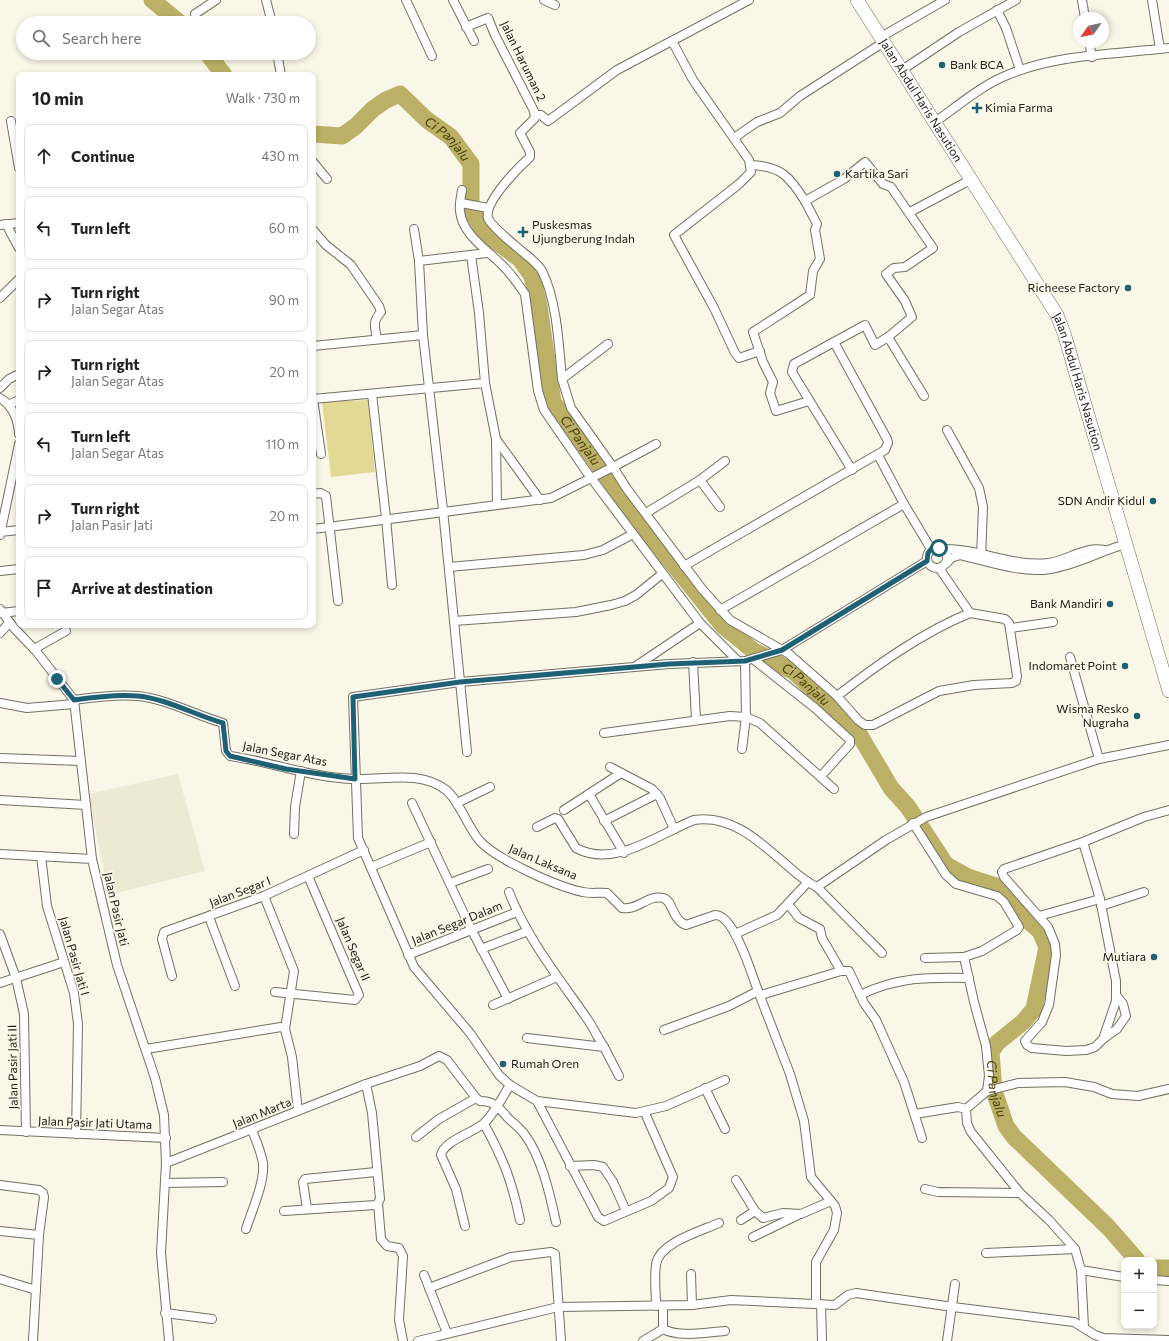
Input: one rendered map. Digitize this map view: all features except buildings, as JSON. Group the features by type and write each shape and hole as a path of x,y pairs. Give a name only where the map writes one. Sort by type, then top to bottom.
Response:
{"highway":[{"name":"Jalan Abdul Haris Nasution","path":"857,0 1057,315 1064,333 1169,691"}],"street":[{"path":"195,14 216,0"},
{"path":"266,0 270,16"},
{"path":"406,0 432,56"},
{"path":"453,0 474,41"},
{"path":"544,0 554,5"},
{"path":"535,115 541,115 548,121 617,70 749,0"},
{"path":"734,138 762,120 780,113 800,96 945,0"},
{"path":"902,70 958,32 1016,0"},
{"path":"1082,0 1084,12"},
{"path":"1152,0 1160,49"},
{"path":"997,10 1006,28 1020,70"},
{"name":"Jalan Haruman 2","path":"466,27 488,18 535,115 535,118 520,133 530,152 530,157 485,207"},
{"path":"672,41 693,80 751,165 751,172 739,184 674,235 714,308 735,353 739,358 760,351"},
{"path":"1090,48 1092,56"},
{"path":"935,122 995,80 1020,70 1054,61 1169,48"},
{"path":"278,60 280,72"},
{"path":"11,121 16,150"},
{"path":"805,201 844,179 865,162 883,184 891,187 910,212 933,248 905,267 894,268 886,274 905,301 912,317 888,338 875,345 865,325 794,364 792,369 852,470"},
{"path":"751,165 773,168 782,172 789,178 805,201 816,223 815,230 820,259 813,271 810,295 753,330 764,362 773,382 770,393 776,411 810,400"},
{"path":"316,166 327,179"},
{"path":"910,212 972,179"},
{"path":"462,190 464,204 460,211 463,223 480,247 502,265 516,280 525,294 538,391 544,410 594,476 632,534 700,624 814,708 850,740 850,744 821,776"},
{"path":"464,204 485,207 488,220 542,270 548,287 557,328 562,379 571,408 610,467 646,513 684,566 730,620 782,650 837,696 858,720 865,725 873,725 939,691 974,685 1012,683 1016,681 1017,676 1011,628 1005,619 970,613 928,633 837,696"},
{"path":"16,223 3,225 16,244"},
{"path":"414,229 419,260 423,335 443,510 467,752"},
{"path":"316,233 326,245 351,265 380,306 381,312 376,318 375,323 377,340"},
{"path":"419,260 487,253"},
{"path":"471,255 479,313 485,383 496,439 497,505"},
{"path":"0,298 16,282"},
{"path":"316,346 423,335"},
{"path":"888,338 924,396"},
{"path":"684,566 885,450 888,443 887,439 834,342"},
{"path":"562,379 608,344"},
{"path":"0,388 9,379 16,376"},
{"path":"316,399 485,383"},
{"path":"372,394 392,585"},
{"path":"0,398 10,404 16,418"},
{"path":"10,404 16,401"},
{"path":"316,420 321,454"},
{"path":"947,430 979,488 983,507 981,557"},
{"path":"496,439 540,500"},
{"path":"316,528 443,510 551,498 566,492 610,467 656,444"},
{"path":"878,455 904,504 931,549"},
{"path":"646,513 700,480 725,461"},
{"path":"15,476 7,498 0,534 16,531"},
{"path":"700,480 720,507"},
{"path":"316,494 321,493 326,496 328,526 338,601"},
{"path":"0,503 7,498"},
{"path":"720,610 904,504"},
{"path":"449,567 584,555 603,550 632,534"},
{"path":"981,557 957,548 935,548 931,549 927,555 927,561 932,567 939,568 947,563 951,558 960,555 981,557 1027,567 1049,563 1095,548 1104,550 1126,544"},
{"path":"942,549 945,552 947,563"},
{"path":"725,1080 666,1106 636,1113 537,1101 510,1085 499,1075 470,1033 414,967 358,838 353,697 460,682 635,666 749,660 782,650 927,561"},
{"path":"939,568 970,613"},
{"path":"0,571 16,569"},
{"path":"454,621 576,612 611,605 625,601 636,595 662,574"},
{"path":"1,611 16,611"},
{"path":"0,703 27,708 74,702 34,649 9,623 1,611"},
{"path":"1011,628 1053,622"},
{"path":"0,634 9,623"},
{"path":"635,666 700,624"},
{"path":"34,649 66,631"},
{"path":"1070,657 1099,758"},
{"path":"742,749 746,717 749,660"},
{"path":"693,662 696,720"},
{"name":"Jalan Segar Atas","path":"74,702 99,697 138,696 171,705 223,723 226,751 230,756 301,771 355,779"},
{"name":"Jalan Pasir Jati","path":"74,702 92,859 117,965 156,1078 164,1115 166,1163 161,1253 165,1313"},
{"path":"604,734 696,720 730,716 746,717 760,723 834,789"},
{"path":"817,886 914,822 926,817 1099,758 1169,745"},
{"path":"0,758 80,761"},
{"path":"610,767 652,789 657,794 674,829"},
{"path":"294,834 295,803 301,771"},
{"path":"564,810 621,773"},
{"name":"Jalan Laksana","path":"355,779 399,777 429,781 447,790 457,804 470,829 484,846 504,860 558,884 584,893 607,893 622,908 630,908 656,897 665,898 680,922 690,924 720,914 726,918 735,934"},
{"path":"457,804 490,787"},
{"path":"590,794 604,821 624,853"},
{"path":"604,821 657,794"},
{"path":"0,800 86,805"},
{"path":"412,803 471,929 508,999"},
{"path":"1116,995 1123,1004 1126,1016 1117,1029 1095,1047 1086,1050 1032,1048 1026,1045 1025,1041 1042,1022 1049,1005 1056,955 1055,944 1048,927 1002,872 1004,869 1083,842 1144,817 1169,810"},
{"path":"537,827 555,818 559,820 573,845 578,850 609,855 624,853 694,820 705,818 723,822 754,837 808,882 817,886 882,953"},
{"path":"914,822 946,875 956,884 997,896 1004,902 1020,927 982,951 964,957 925,958"},
{"path":"371,866 431,842"},
{"path":"1083,842 1100,903 1116,981 1116,1001 1103,1039"},
{"name":"Jalan Segar I","path":"172,976 162,939 164,932 264,896 364,850"},
{"path":"0,854 92,859"},
{"name":"Jalan Pasir Jati I","path":"40,856 47,906 74,993 78,1024 76,1134"},
{"path":"450,883 488,869"},
{"name":"Jalan Segar II","path":"275,992 355,1000 359,995 308,876"},
{"path":"808,882 777,916 767,922 735,934 760,993 790,1074 804,1121 811,1177 831,1201 837,1213 836,1223 830,1240 818,1259 818,1304 822,1341"},
{"name":"Jalan Segar Dalam","path":"408,955 517,912 509,892"},
{"path":"1039,916 1144,892"},
{"path":"264,896 294,972 285,1029 292,1057 298,1111"},
{"path":"788,904 799,918 820,929 822,938 841,971"},
{"path":"517,912 557,977 590,1022 619,1076"},
{"path":"209,917 235,986"},
{"path":"481,949 528,931"},
{"name":"Jalan Pasir Jati II","path":"0,934 16,978 24,1014 26,1132"},
{"path":"964,957 986,1046 989,1076 988,1091"},
{"path":"0,983 64,962"},
{"path":"664,1030 760,993 847,970 882,1032 909,1094 922,1138"},
{"path":"494,1005 557,977"},
{"path":"860,995 880,985 900,981 932,978 969,978"},
{"path":"146,1049 282,1027 285,1029"},
{"path":"527,1038 604,1047"},
{"name":"Jalan Marta","path":"166,1163 366,1084 420,1066 439,1056 447,1060 476,1098"},
{"path":"966,1109 988,1091 1018,1083 1065,1082 1094,1087 1112,1094 1138,1096 1169,1089"},
{"path":"366,1084 372,1113 376,1172 380,1199 378,1203 381,1239 387,1246 401,1250 399,1320 402,1341"},
{"path":"465,1226 456,1189 441,1155 442,1151 459,1138 484,1124 510,1085"},
{"path":"705,1088 725,1129"},
{"path":"416,1137 439,1119 476,1098 480,1101 487,1101 497,1105 525,1135 529,1142 539,1163 551,1199 556,1222"},
{"path":"537,1101 598,1217 604,1221 626,1211 642,1206 669,1188 673,1177 645,1112"},
{"path":"915,1114 958,1107 966,1109"},
{"path":"966,1109 967,1123 971,1132 1020,1193 1049,1220 1075,1248 1081,1270 1084,1327"},
{"path":"484,1124 501,1155 513,1187 520,1220"},
{"name":"Jalan Pasir Jati Utama","path":"0,1130 166,1138"},
{"path":"246,1229 257,1198 263,1162 252,1130"},
{"path":"570,1166 594,1165 603,1167 613,1182 626,1211"},
{"path":"307,1208 303,1182 305,1179 376,1172"},
{"path":"736,1180 755,1211 763,1218 783,1213 801,1214"},
{"path":"165,1183 223,1182"},
{"path":"0,1185 32,1189 43,1193 44,1200 39,1235 33,1341"},
{"path":"925,1189 938,1192 1020,1193"},
{"path":"753,1237 831,1201"},
{"path":"284,1211 307,1208 376,1205 378,1203"},
{"path":"741,1220 755,1211"},
{"path":"663,1329 656,1264 659,1254 667,1247 718,1223"},
{"path":"0,1231 39,1235"},
{"path":"986,1253 1075,1248"},
{"path":"429,1288 511,1257 552,1252 555,1254 561,1341"},
{"path":"1081,1270 1121,1277"},
{"path":"691,1274 692,1305"},
{"path":"424,1275 447,1333"},
{"path":"0,1279 36,1290"},
{"path":"1157,1280 1169,1281"},
{"path":"947,1341 953,1308 955,1284"},
{"path":"418,1341 558,1307 692,1305 731,1300 835,1305 848,1295 856,1293 953,1308 1074,1322 1095,1335 1103,1338 1169,1340"},
{"path":"169,1341 165,1313 212,1319"},
{"path":"663,1329 668,1332 690,1333 725,1331"},
{"path":"643,1341 663,1329"}],"shaded area":[{"path":"368,400 375,472 331,477 322,402"},
{"path":"178,774 205,871 109,895 88,794"}],"waterway":[{"name":"Ci Panjalu","path":"152,0 171,16"},
{"name":"Ci Panjalu","path":"212,60 222,72"},
{"name":"Ci Panjalu","path":"316,134 342,136 356,126 373,109 386,100 400,94 427,120 451,137 471,164 471,210 486,234 520,259 532,276 539,306 553,402 648,533 723,626 754,651 794,672 856,729 891,788 908,807 946,865 968,877 999,887 1024,917 1040,931 1047,947 1034,1009 1023,1022 997,1043 991,1052 994,1091 1006,1126 1014,1137 1108,1227 1134,1257"},
{"name":"Ci Panjalu","path":"1157,1268 1169,1268"}],"place":[{"name":"Bank BCA","path":"942,65"},
{"name":"Kimia Farma","path":"977,108"},
{"name":"Kartika Sari","path":"837,174"},
{"name":"Puskesmas Ujungberung Indah","path":"523,232"},
{"name":"Richeese Factory","path":"1128,288"},
{"name":"SDN Andir Kidul","path":"1153,501"},
{"name":"Bank Mandiri","path":"1110,604"},
{"name":"Indomaret Point","path":"1125,666"},
{"name":"Wisma Resko Nugraha","path":"1137,716"},
{"name":"Mutiara","path":"1154,957"},
{"name":"Rumah Oren","path":"503,1064"}],"route":[{"path":"57,679 74,700 99,697 138,696 171,705 223,723 226,751 230,756 286,769 355,779 353,697 460,682 669,664 745,661 782,650 927,561 927,555 932,548 939,548"}]}
